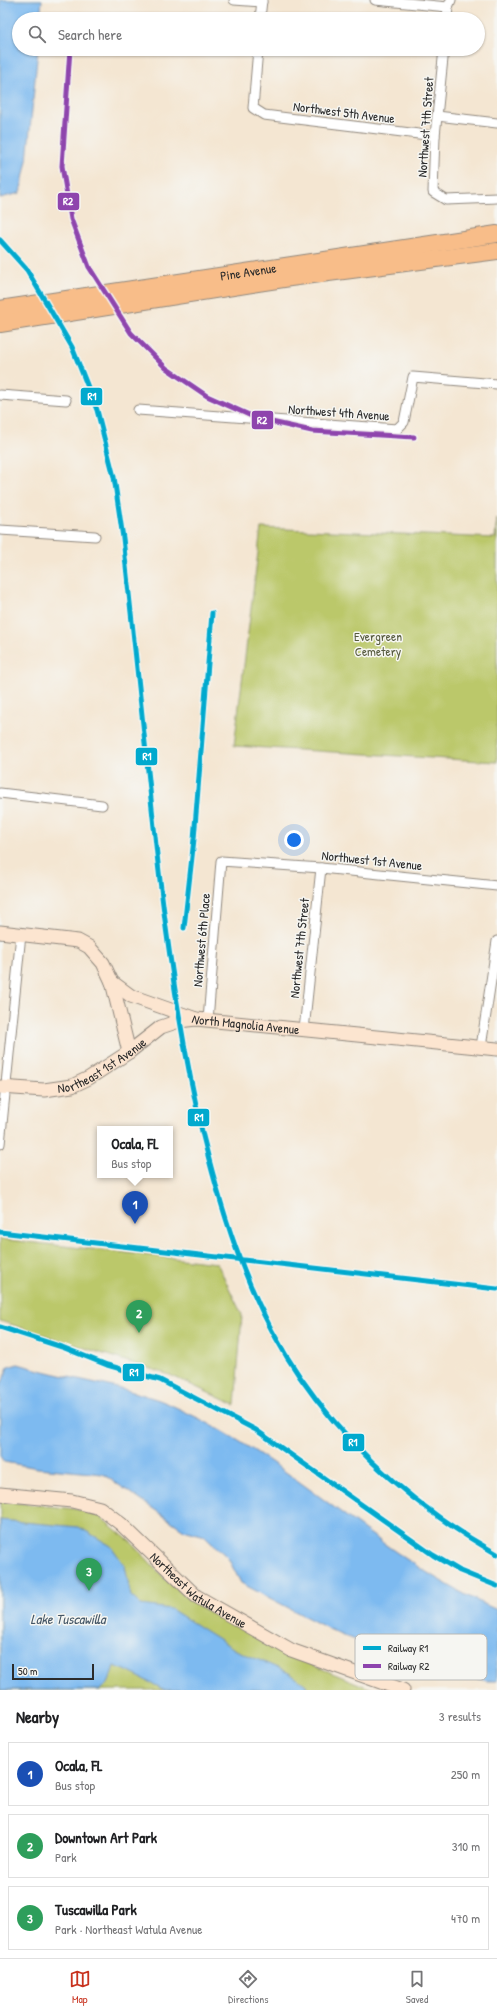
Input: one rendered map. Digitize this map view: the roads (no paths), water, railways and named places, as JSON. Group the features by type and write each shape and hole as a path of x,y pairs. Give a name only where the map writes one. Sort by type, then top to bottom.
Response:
{"highway":[{"name":"Pine Avenue","path":"2,319 497,234"},
{"name":"Pine Avenue","path":"150,293 298,277 497,251"}],"main road":[{"name":"North Magnolia Avenue","path":"0,932 78,941 89,947 103,963 112,982 132,996 202,1020 497,1049"},
{"path":"112,982 129,1052"},
{"name":"Northeast 1st Avenue","path":"3,1088 44,1090 72,1086 89,1078 129,1052 161,1027 179,1021 202,1020"},
{"name":"Northeast Watula Avenue","path":"0,1494 72,1501 100,1508 121,1524 196,1596 291,1650 355,1673"},
{"name":"Northeast Watula Avenue","path":"375,1680 403,1690"}],"street":[{"path":"234,0 262,1 261,12"},
{"path":"375,0 450,4"},
{"name":"Northwest 5th Avenue","path":"257,56 253,108 264,115 435,136"},
{"name":"Northwest 7th Street","path":"443,56 435,136 433,192 446,200 497,198"},
{"path":"437,116 497,123"},
{"name":"Northwest 4th Avenue","path":"138,410 397,429 404,422 413,377 497,384"},
{"path":"0,395 66,400"},
{"path":"0,530 95,536"},
{"path":"0,793 102,805"},
{"name":"Northwest 1st Avenue","path":"221,861 321,868 497,886"},
{"name":"Northwest 6th Place","path":"202,1020 221,861"},
{"name":"Northwest 7th Street","path":"304,1030 321,868"},
{"path":"0,1144 3,1088 21,934"},
{"path":"481,1047 497,941"}],"water":[{"path":"0,0 42,0 41,12 12,12 12,56 37,56 27,160 20,193 0,198"},
{"path":"18,1364 142,1394 164,1402 200,1419 276,1465 420,1568 458,1591 497,1610 497,1681 484,1680 487,1680 487,1634 355,1634 355,1640 331,1630 241,1583 228,1558 205,1536 184,1530 103,1474 38,1468 4,1462 0,1456 0,1388 8,1367"},
{"name":"Lake Tuscawilla","path":"0,1520 79,1527 111,1546 125,1566 131,1596 141,1605 171,1609 236,1650 289,1673 305,1684 308,1690 165,1690 114,1666 108,1684 98,1690 0,1690"}],"rail line":[{"name":"R2","path":"70,56 62,166 71,219 89,267 131,333 166,368 207,396 258,419 312,431 414,437"},
{"name":"R1","path":"0,240 27,270 72,347 97,410 114,477 123,538 163,905 180,1021 194,1098 211,1168 241,1261 253,1291 282,1349 300,1377 341,1430 388,1477 414,1498 468,1537 497,1554"},
{"name":"R1","path":"184,928 194,839 212,613"},
{"name":"R1","path":"0,1232 497,1289"},
{"name":"R1","path":"0,1327 62,1347 107,1365 160,1380 256,1430 433,1555 460,1571 497,1586"}],"place":[{"name":"Ocala, FL","path":"135,1224"},
{"name":"Downtown Art Park","path":"139,1333"},
{"name":"Tuscawilla Park","path":"89,1591"}],"park label":[{"name":"Evergreen Cemetery","path":"378,644"}]}
